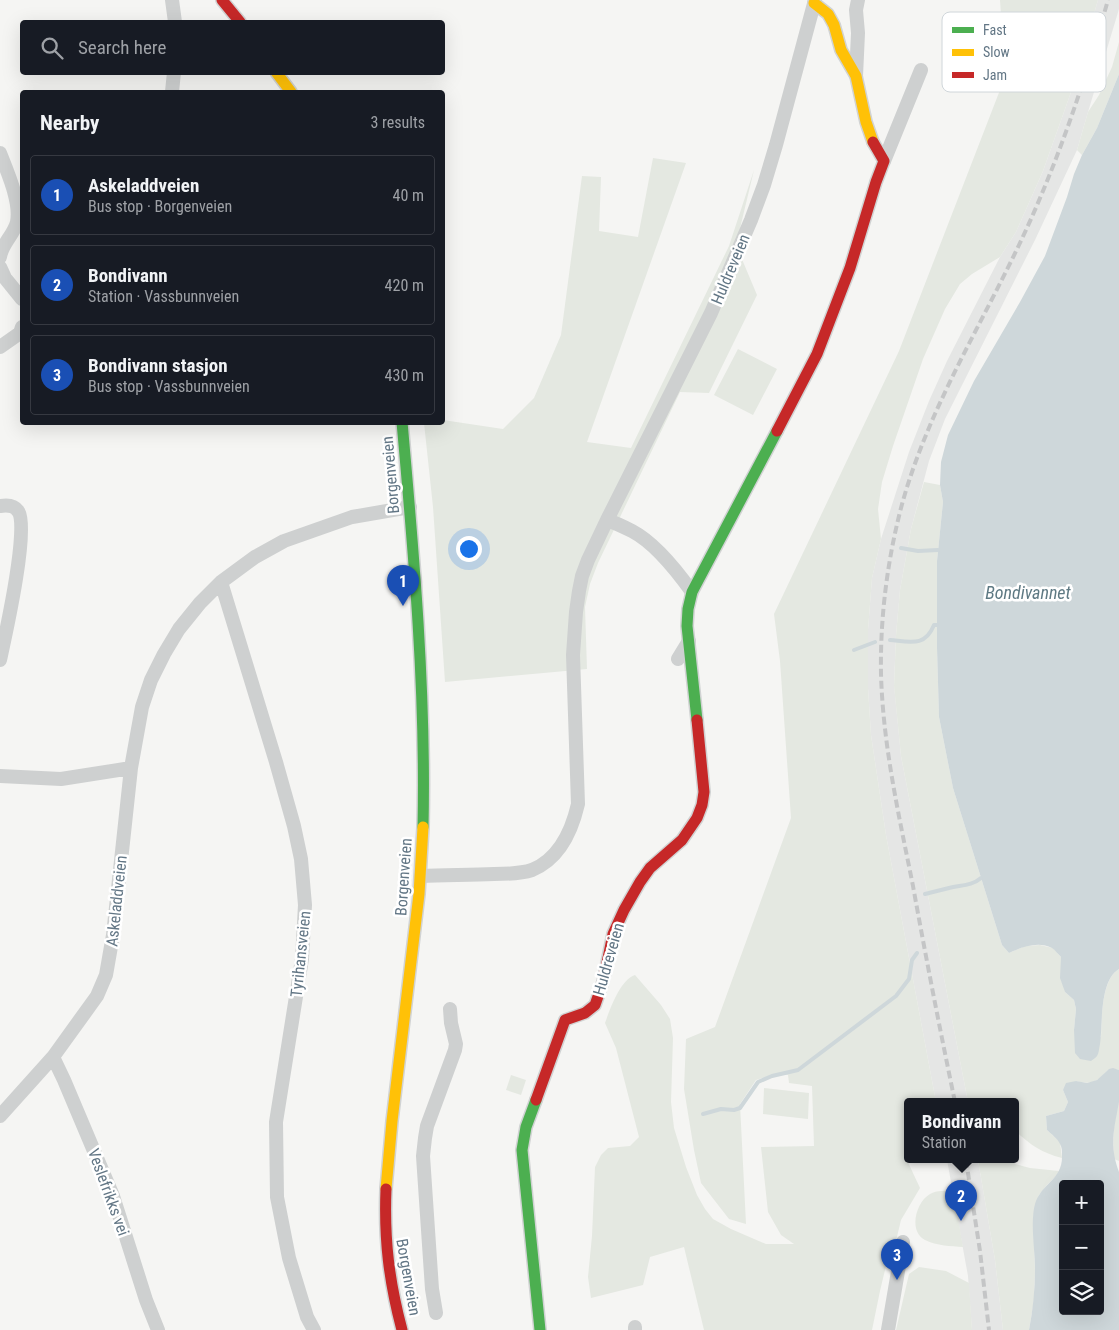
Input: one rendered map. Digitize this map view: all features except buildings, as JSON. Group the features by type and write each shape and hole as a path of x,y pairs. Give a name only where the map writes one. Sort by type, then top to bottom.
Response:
{"street":[{"path":"172,0 175,20"},
{"path":"222,0 238,20"},
{"name":"Huldreveien","path":"858,0 856,10 858,33 856,76 870,139 884,161"},
{"name":"Huldreveien","path":"421,876 509,874 532,870 554,854 569,833 578,804 574,655 578,591 582,576 607,520 711,313 751,220 776,145 815,1 828,14 834,25 841,50 856,76"},
{"name":"Huldreveien","path":"540,1330 522,1150 526,1128 565,1020 585,1012 595,1005 604,976 612,937 626,906 649,869 660,857 681,840 700,812 704,800 704,792 687,626 692,592 817,354 850,268 884,161 921,70"},
{"path":"172,90 174,75"},
{"path":"278,75 290,90"},
{"path":"0,153 16,199 17,221 4,245 0,257"},
{"path":"0,267 5,278 20,296"},
{"path":"0,347 20,333"},
{"name":"Borgenveien","path":"402,425 410,508 420,665 424,823 421,876 411,970 384,1195 386,1260 402,1330"},
{"path":"0,506 11,506 18,511 21,519 21,534 10,608 0,660"},
{"name":"Askeladdveien","path":"0,1116 53,1057 97,996 106,975 113,935 131,768 142,708 151,680 179,630 200,603 221,582 255,557 284,542 352,517 410,508"},
{"path":"607,520 634,532 649,544 678,572 692,592"},
{"name":"Tyrihansveien","path":"221,582 294,826 301,859 305,904 302,959 276,1122 277,1196 289,1258 307,1317 314,1330"},
{"path":"678,659 689,641"},
{"path":"0,776 61,779 131,768"},
{"path":"436,1313 432,1289 423,1156 427,1126 455,1050 456,1044 450,1009"},
{"name":"Veslefrikks vei","path":"53,1057 114,1196 146,1300 158,1330"},
{"path":"888,1330 903,1242"}],"shaded area":[{"path":"1000,0 1098,0 1094,12 1001,12"},
{"path":"1098,0 1119,0 1119,9 1106,53 1106,12 1094,12"},
{"path":"1119,42 1119,74 1097,128 1082,155 1077,150 1088,112 1100,92 1106,92 1106,80"},
{"path":"999,92 1071,92 1043,171 1016,232 1000,257 972,274 960,284 945,309 923,359 893,446 882,482 878,509 881,539 872,578 868,630 868,688 871,735 886,835 935,1098 904,1098 904,1163 908,1163 920,1188 901,1220 895,1245 889,1253 872,1330 704,1330 684,1247 650,1257 643,1285 591,1298 588,1277 595,1167 601,1155 608,1148 630,1146 639,1137 616,1048 605,1023 620,989 635,975 661,1005 670,1019 673,1038 671,1102 674,1128 686,1167 697,1195 705,1209 713,1219 766,1244 794,1244 781,1235 768,1212 761,1147 814,1146 812,1086 789,1083 788,1075 779,1073 756,1080 740,1104 746,1224 729,1219 701,1183 684,1089 686,1039 715,1027 791,818 780,661 774,614 899,351"},
{"path":"1071,92 1094,92 1077,150 1035,240 945,419 929,461 911,529 900,590 894,685 901,756 967,1098 935,1098 886,835 871,735 868,688 868,630 872,578 881,539 909,452 929,401 947,361 1000,257 1016,232 1043,171"},
{"path":"653,158 686,163 587,442 631,448 729,246 754,170 736,245 757,295 709,393 680,392 598,563 590,584 585,607 587,669 445,682 433,507 424,425 445,425 445,420 503,429 534,398 561,335 582,176 601,177 599,231 638,237"},
{"path":"738,349 777,369 753,415 714,395"},
{"path":"924,482 940,485 943,502 937,561 939,717 953,788 1002,945 1009,953 1025,946 1040,945 1053,948 1061,957 1065,992 1074,1000 1076,1009 1074,1030 1101,1037 1102,1010 1106,990 1113,974 1119,969 1119,1070 1111,1069 1092,1082 1076,1081 1063,1090 1068,1102 1064,1111 1046,1116 1047,1130 1060,1142 1062,1158 1037,1148 1019,1134 1019,1098 967,1098 901,756 894,686 900,590 911,529"},
{"path":"511,1075 526,1080 521,1095 506,1090"},
{"path":"764,1088 809,1093 808,1119 763,1114"},
{"path":"1119,1100 1119,1161 1114,1159 1113,1143"},
{"path":"948,1163 979,1163 995,1260 1003,1330 972,1330 968,1276"},
{"path":"979,1163 1014,1163 1030,1168 1059,1171 1039,1195 1033,1217 1034,1300 1029,1330 1003,1330 995,1260"},
{"path":"953,1190 963,1247 939,1245 925,1240 920,1236 915,1224 918,1210 925,1198 936,1192"},
{"path":"919,1267 946,1271 969,1283 972,1330 896,1330 909,1274"}],"water":[{"name":"Bondivannet","path":"1119,74 1119,969 1108,983 1103,1004 1099,1052 1097,1057 1091,1061 1080,1059 1075,1053 1074,1030 1076,1009 1074,1000 1065,992 1060,978 1061,957 1047,946 1030,946 1009,953 1002,945 953,788 939,717 937,561 943,502 940,485 941,462 948,435 974,381 1045,256 1074,174 1097,128"},
{"path":"1109,1069 1119,1070 1119,1102 1113,1145 1119,1172 1119,1330 1029,1330 1035,1284 1033,1227 1035,1204 1042,1191 1059,1170 1062,1154 1058,1140 1047,1130 1046,1116 1064,1111 1068,1102 1063,1090 1066,1083 1076,1081 1087,1083 1097,1080"}],"waterway":[{"path":"901,548 918,551 938,550"},
{"path":"890,640 916,642 926,637 934,625 937,625"},
{"path":"854,650 875,642"},
{"path":"925,894 970,884 981,878"},
{"path":"703,1114 721,1109 734,1110 740,1108 758,1082 772,1076 798,1070 896,996 909,979 912,960 917,953"}],"railway":[{"path":"1104,12 1108,0"},
{"path":"954,1098 888,754 881,674 883,612 888,570 901,508 924,439 1033,215 1058,154 1079,92"},
{"path":"966,1163 980,1251 989,1330"}],"traffic: fast":[{"path":"402,425 415,573 421,675 423,827"},
{"path":"697,720 687,626 692,592 777,431"},
{"path":"536,1100 526,1127 522,1150 540,1330"}],"traffic: slow":[{"path":"814,3 828,14 834,25 841,50 856,76 866,122 873,142"},
{"path":"278,75 290,90"},
{"path":"386,1189 392,1121 419,894 423,827"}],"traffic: jam":[{"path":"222,0 238,20"},
{"path":"777,431 817,354 850,268 884,161 873,142"},
{"path":"536,1100 565,1020 585,1013 595,1005 603,982 613,934 624,910 650,868 682,840 697,818 704,792 697,720"},
{"path":"386,1189 388,1260 402,1330"}],"place":[{"name":"Askeladdveien","path":"403,606"},
{"name":"Bondivann","path":"961,1221"},
{"name":"Bondivann stasjon","path":"897,1280"}]}
